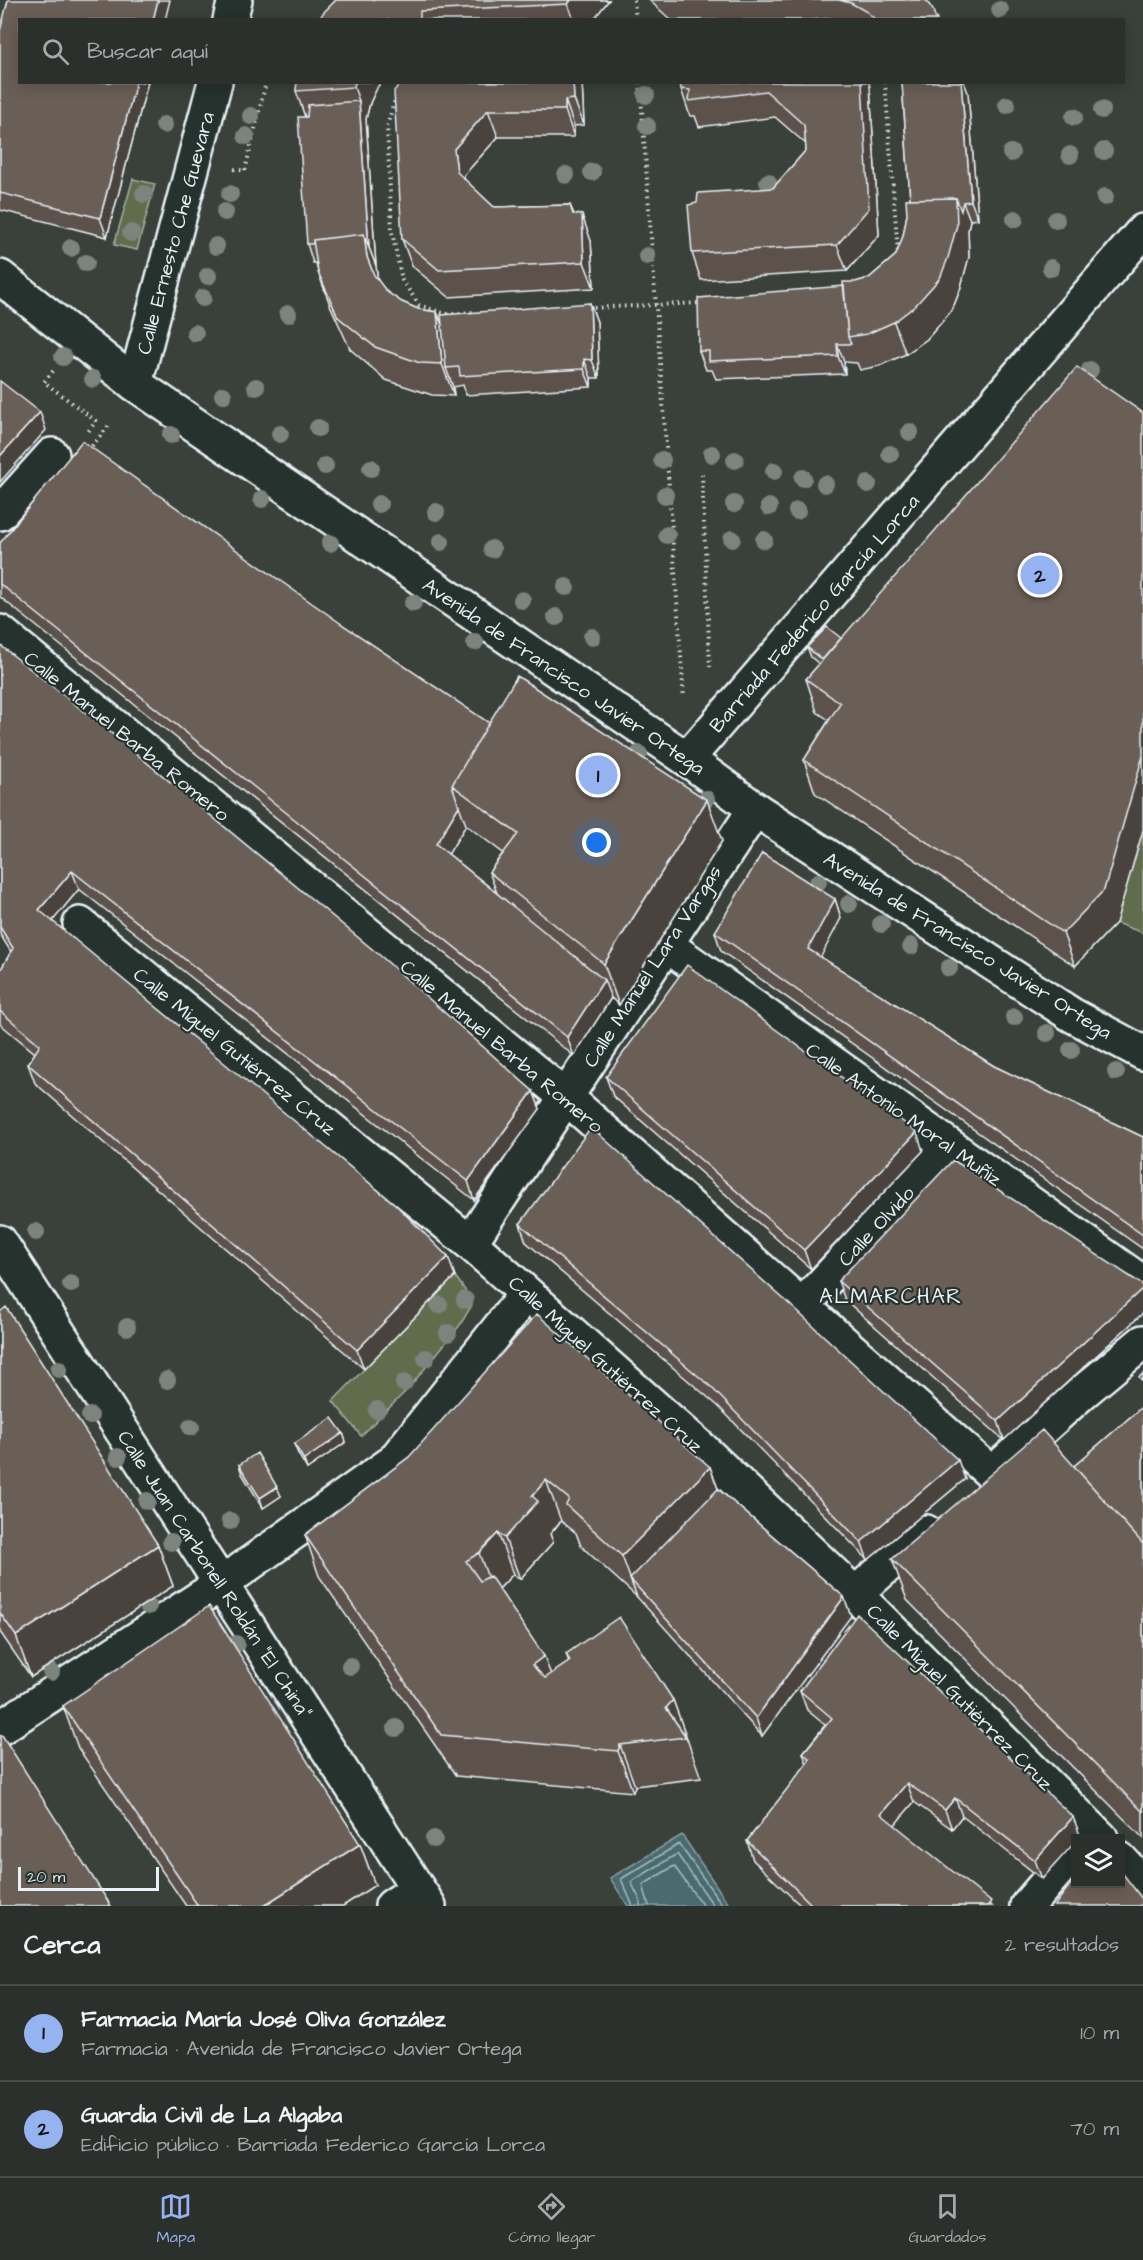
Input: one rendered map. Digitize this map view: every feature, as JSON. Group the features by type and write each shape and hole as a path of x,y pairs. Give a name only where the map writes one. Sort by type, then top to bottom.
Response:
{"street":[{"path":"230,18 235,0"},
{"name":"Calle Ernesto Che Guevara","path":"135,384 214,84"},
{"name":"Barriada Federico García Lorca","path":"687,759 1143,231"},
{"name":"Avenida de Francisco Javier Ortega","path":"0,277 135,384 687,759 755,809 1082,1021 1143,1053"},
{"path":"0,513 52,455"},
{"name":"Calle Manuel Barba Romero","path":"0,632 567,1098 992,1474"},
{"name":"Calle Manuel Lara Vargas","path":"471,1243 755,809"},
{"name":"Calle Miguel Gutiérrez Cruz","path":"80,924 471,1243 525,1294 701,1448 855,1594 1083,1834"},
{"name":"Calle Antonio Moral Muñiz","path":"665,944 1143,1282"},
{"name":"Calle Olvido","path":"802,1306 950,1146"},
{"name":"Calle Juan Carbonell Roldán \"El China\"","path":"0,1242 11,1285 221,1584 413,1900"},
{"path":"0,1728 221,1584 393,1462 525,1294"},
{"path":"855,1594 1083,1392 1143,1342"},
{"path":"1027,1906 1071,1858"},
{"path":"1125,1864 1143,1884"}],"path":[{"path":"634,0 636,18"},
{"path":"224,167 245,171 266,84"},
{"name":"Barriada Federico García Lorca","path":"640,84 687,759"},
{"path":"885,84 898,258"},
{"path":"401,90 394,98 387,126 392,232 402,280 419,305 446,314 480,312"},
{"path":"583,308 703,303"},
{"path":"62,377 53,370 44,382 96,421 82,438"},
{"path":"91,447 111,423"},
{"path":"702,474 710,677"}],"green space":[{"path":"133,179 155,184 137,250 114,245"},
{"path":"1143,830 1143,933 1116,923"},
{"path":"455,1276 472,1305 460,1325 409,1388 361,1436 333,1401"}],"water":[{"path":"682,1835 730,1906 628,1906 610,1878"}],"building":[{"path":"8,0 158,0 154,18 18,18 18,84 135,84 100,218 0,193 0,31"},
{"path":"336,0 571,0 568,4 420,11 420,18 320,18"},
{"path":"839,0 926,0 935,18 874,18 851,3"},
{"path":"297,84 355,84 354,87 296,91"},
{"path":"399,84 573,84 574,99 565,100 565,110 488,110 454,149 457,172 494,207 570,205 573,214 582,215 584,262 439,270 402,239 394,91"},
{"path":"680,84 862,84 869,208 837,245 692,253 688,205 697,203 698,193 773,188 806,150 804,125 766,91 689,101 690,90 681,89"},
{"path":"902,84 961,84 971,201 963,202 961,211 956,198 910,199"},
{"path":"359,101 369,248 364,234 313,240 313,244 307,244 298,117 307,117 308,105"},
{"path":"956,198 957,225 940,278 915,306 894,322 867,334 848,337 843,282 855,282 869,278 896,255 903,236 907,214 906,199"},
{"path":"364,234 367,257 374,275 387,292 418,309 437,312 442,364 420,363 375,347 338,317 318,272 313,240"},
{"path":"844,286 848,337 851,344 837,344 838,356 709,361 709,351 699,351 698,298"},
{"path":"590,303 592,360 584,359 584,369 460,376 459,367 446,368 441,315"},
{"path":"1077,367 1143,413 1143,756 1104,890 1063,933 804,760 840,703 806,679"},
{"path":"0,381 40,412 0,456"},
{"path":"82,441 343,625 489,723 452,785 459,806 436,844 604,980 567,1037 0,584 0,543"},
{"path":"827,627 841,638 822,660 807,647"},
{"path":"0,645 110,732 383,958 533,1091 468,1181 72,871 39,910 396,1205 448,1257 357,1350 28,1064 40,1045 0,1011 0,971 13,948 0,927"},
{"path":"517,676 707,800 604,964 489,872 518,834 452,785"},
{"path":"762,853 835,899 808,949 994,1066 1143,1137 1143,1235 715,932"},
{"path":"687,965 917,1132 804,1250 606,1077"},
{"path":"591,1127 787,1302 958,1460 861,1542 711,1387 520,1224"},
{"path":"953,1160 1143,1285 1143,1288 998,1421 838,1281"},
{"path":"6,1307 158,1545 16,1636 0,1613 0,1312"},
{"path":"537,1314 710,1467 622,1556 566,1505 569,1499 546,1480 532,1496 538,1501 505,1538 498,1533 479,1553 466,1561 480,1581 490,1576 544,1656 532,1665 545,1678 570,1661 566,1654 619,1617 673,1700 666,1708 686,1737 620,1745 618,1751 441,1735 305,1535 409,1457"},
{"path":"1143,1406 1143,1544 1074,1466"},
{"path":"332,1418 343,1433 304,1460 294,1444"},
{"path":"1042,1430 1143,1544 1143,1812 892,1559"},
{"path":"257,1453 277,1487 260,1498 239,1465"},
{"path":"718,1489 844,1597 756,1718 630,1579"},
{"path":"209,1606 360,1844 263,1906 198,1906 63,1706"},
{"path":"857,1614 1073,1817 1035,1860 955,1798 945,1810 907,1783 881,1814 991,1902 987,1906 813,1906 747,1841 810,1759 803,1753 832,1718 800,1691"},
{"path":"2,1735 111,1906 0,1906 0,1736"},
{"path":"1125,1877 1143,1900 1139,1906 1054,1906 1071,1884 1071,1888 1125,1888"}],"place":[{"name":"Guardia Civil de La Algaba","path":"1040,575"},
{"name":"Farmacia María José Oliva González","path":"598,775"}],"district":[{"name":"ALMARCHAR","path":"891,1296"}]}
